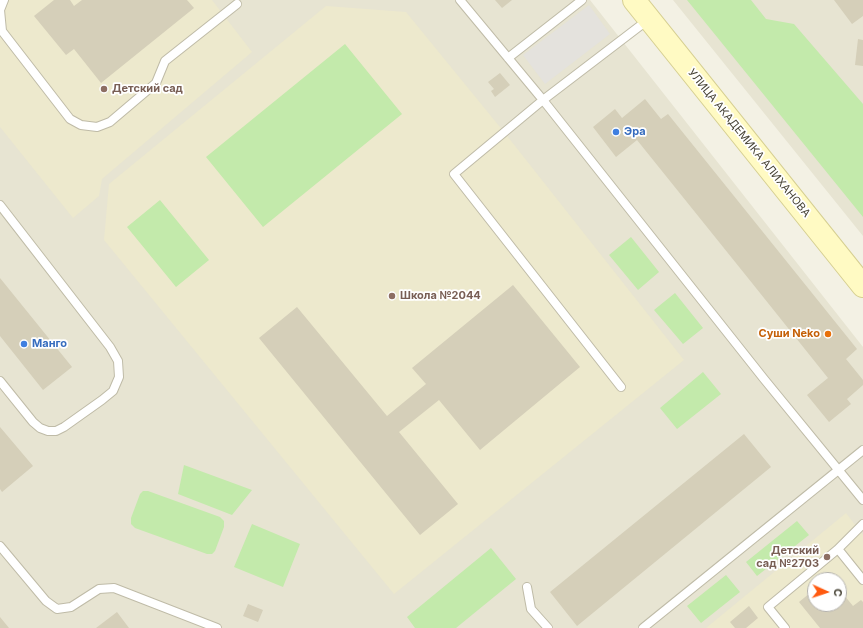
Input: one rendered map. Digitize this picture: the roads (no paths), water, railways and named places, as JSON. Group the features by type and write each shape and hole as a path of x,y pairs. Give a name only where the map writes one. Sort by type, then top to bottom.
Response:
{"street":[{"name":"УЛИЦА АКАДЕМИКА АЛИХАНОВА","path":"634,0 863,286"}],"lane":[{"path":"4,0 0,10 2,31 70,119 81,125 96,127 110,122 156,83 165,61 237,1"},
{"path":"460,0 863,500"},
{"path":"508,58 582,0"},
{"path":"621,387 454,174 542,100 649,18"},
{"path":"0,205 110,347 118,361 119,377 113,391 102,400 64,427 56,431 48,432 33,422 0,381"},
{"path":"643,628 863,450"},
{"path":"785,628 768,607 838,549 863,524"},
{"path":"0,546 46,601 57,609 71,608 99,589 114,588 217,628"},
{"path":"838,549 863,580"},
{"path":"527,587 531,609 548,628"}],"place":[{"name":"Детский сад","path":"104,89"},
{"name":"Эра","path":"616,132"},
{"name":"Школа №2044","path":"392,296"},
{"name":"Суши Neko","path":"828,334"},
{"name":"Манго","path":"24,344"},
{"name":"Детский сад №2703","path":"827,557"}]}
